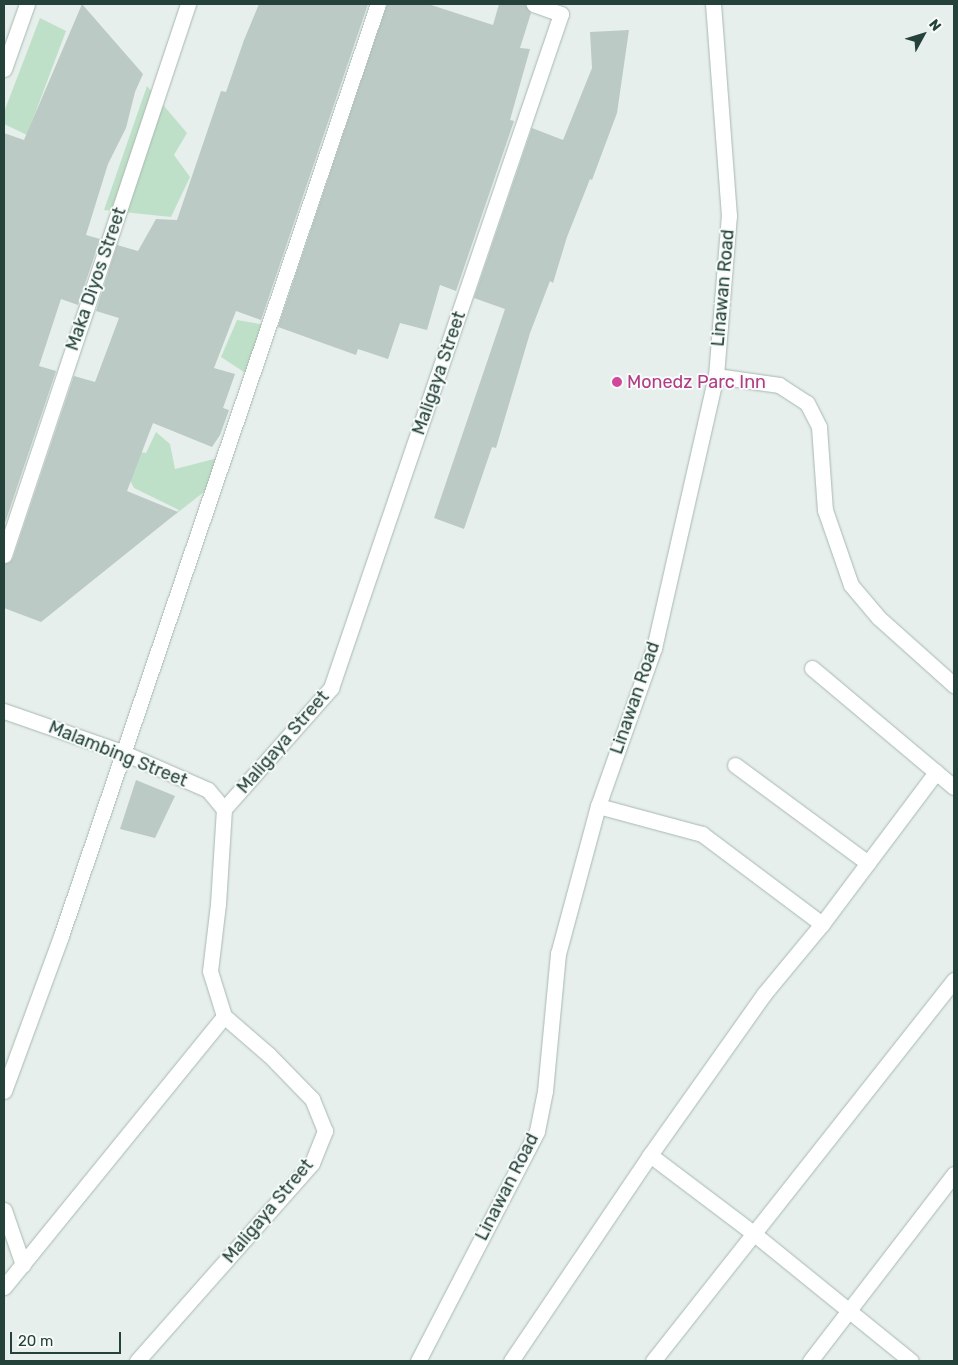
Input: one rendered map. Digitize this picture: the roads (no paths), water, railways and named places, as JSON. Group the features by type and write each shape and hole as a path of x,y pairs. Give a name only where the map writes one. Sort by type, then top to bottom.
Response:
{"street":[{"path":"4,69 11,29 27,4"},
{"name":"Maka Diyos Street","path":"4,555 188,4"},
{"path":"4,1091 61,936 378,4"},
{"name":"Maligaya Street","path":"137,1361 312,1163 325,1131 312,1100 269,1055 224,1016 210,971 218,904 224,809 331,688 560,14 534,4"},
{"name":"Linawan Road","path":"418,1361 537,1131 545,1091 558,954 598,806 654,648 716,376 729,216 713,4"},
{"path":"716,376 779,385 807,403 819,427 825,510 851,585 879,618 954,685"},
{"path":"812,668 954,787"},
{"name":"Malambing Street","path":"4,710 122,752 208,790 224,809"},
{"path":"734,765 868,863"},
{"path":"511,1361 650,1155 764,994 822,924 936,772"},
{"path":"598,806 702,834 822,924"},
{"path":"653,1361 954,980"},
{"path":"4,1287 224,1016"},
{"path":"650,1155 753,1233 848,1312 911,1361"},
{"path":"810,1361 954,1174"},
{"path":"4,1210 23,1265"}],"place":[{"name":"Monedz Parc Inn","path":"617,382"}]}
